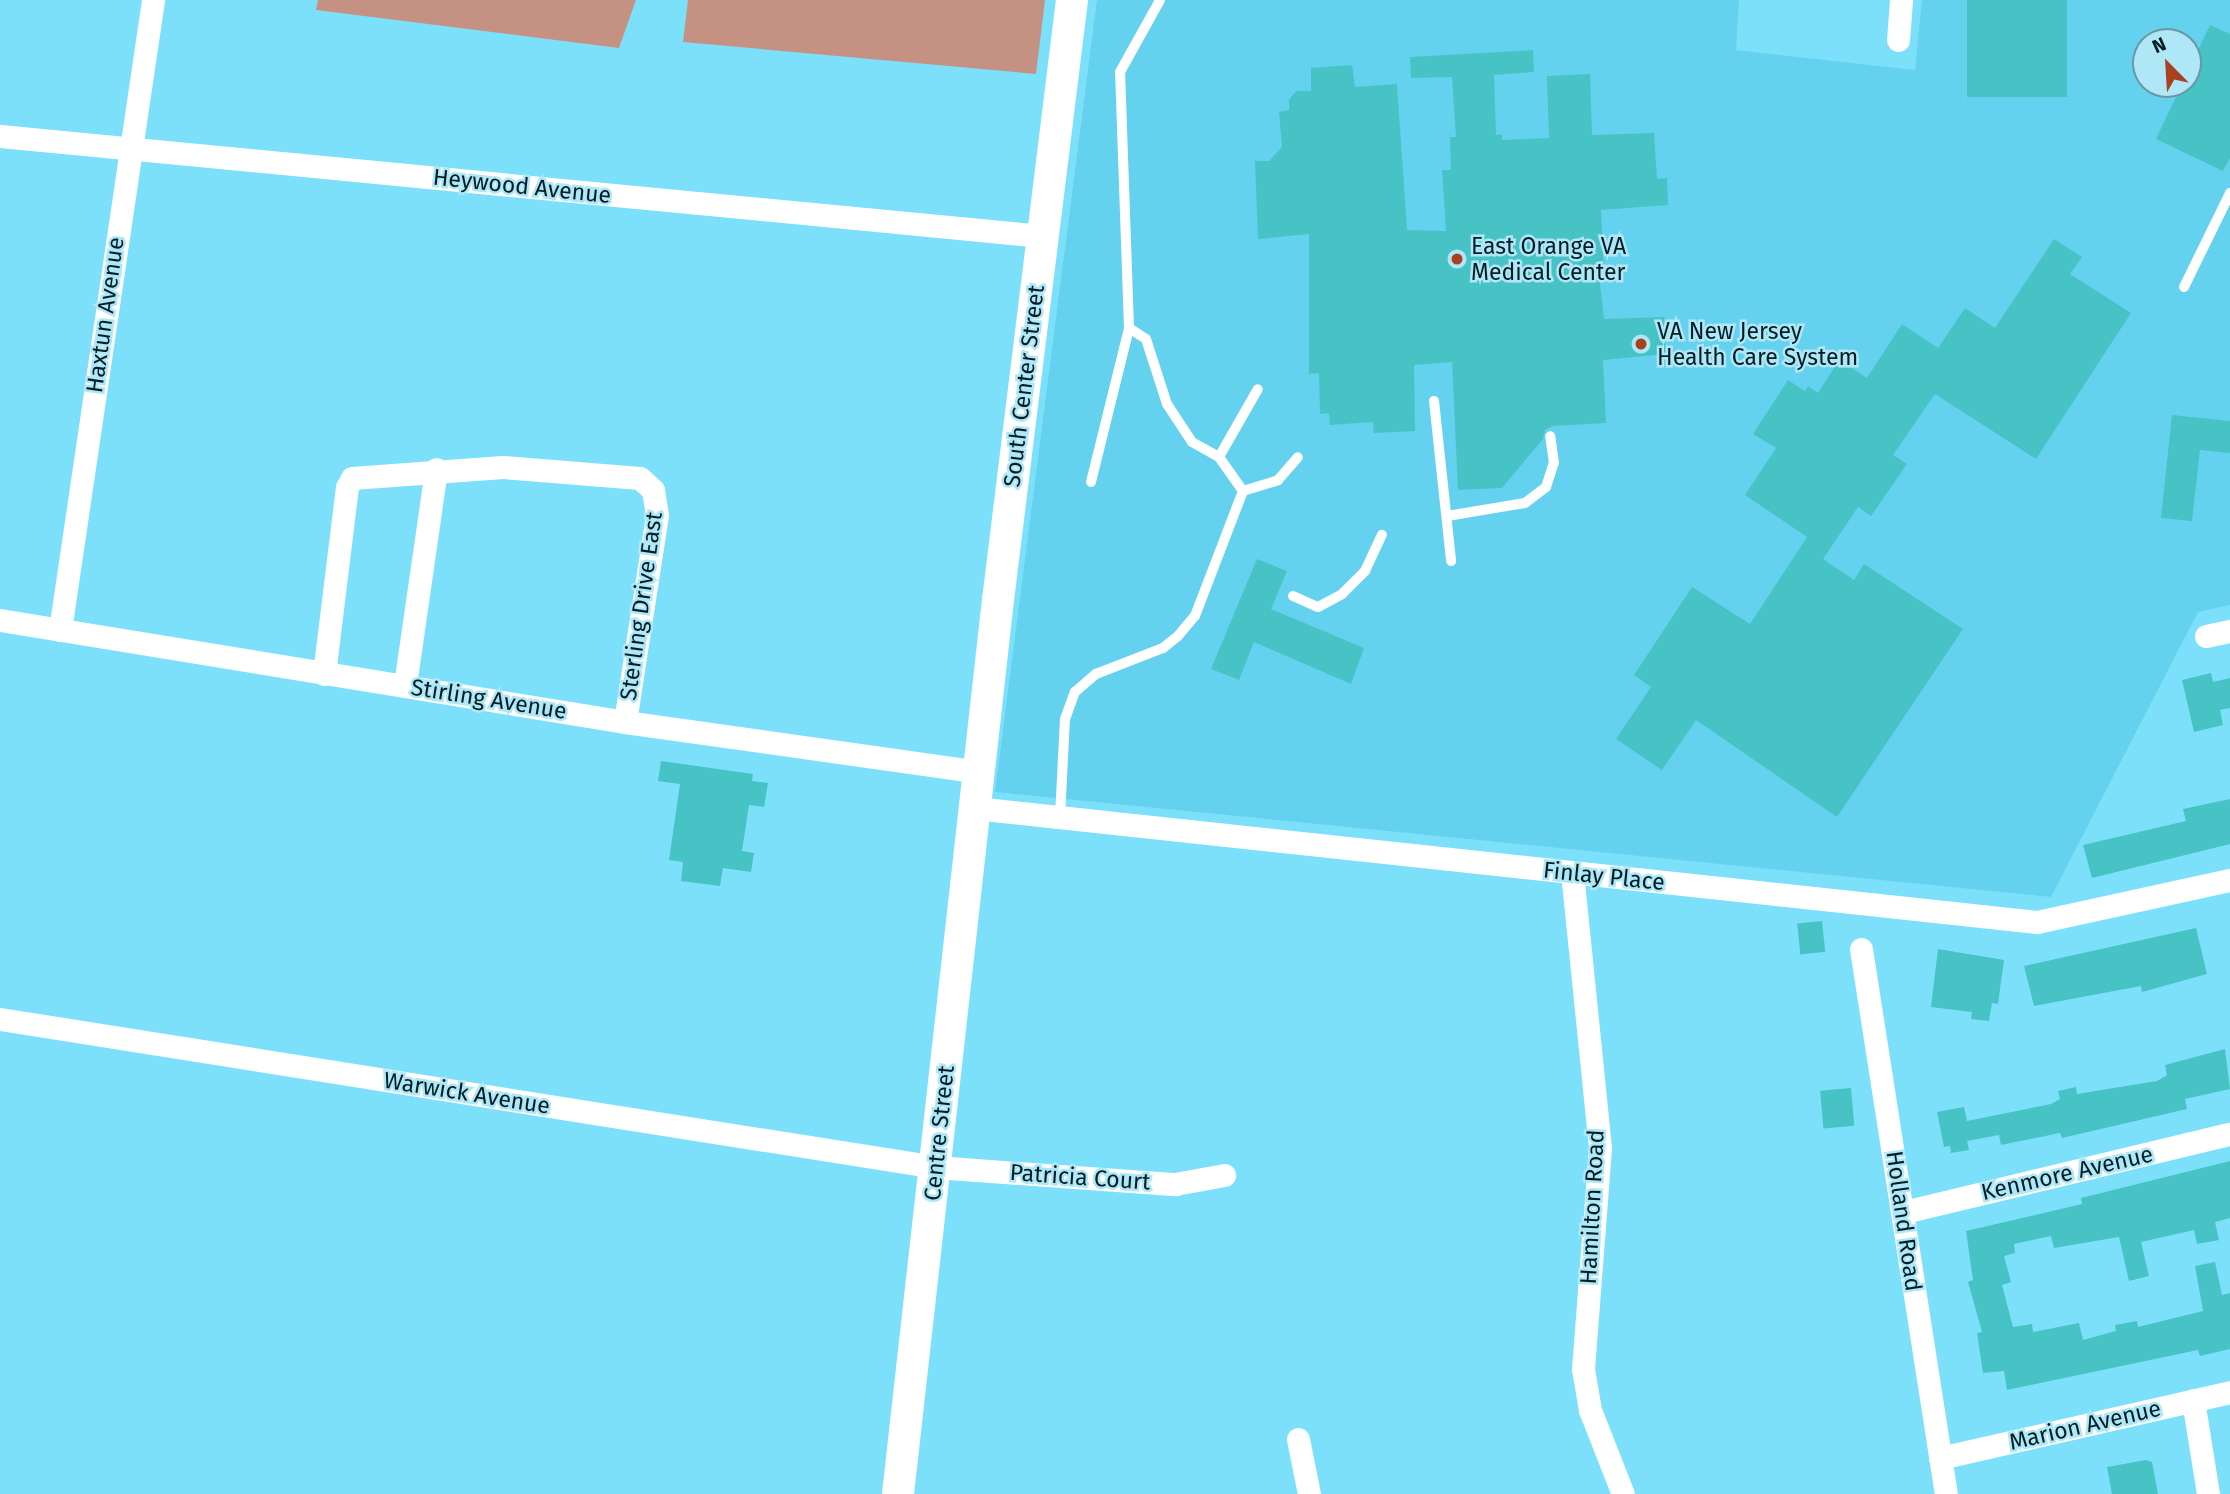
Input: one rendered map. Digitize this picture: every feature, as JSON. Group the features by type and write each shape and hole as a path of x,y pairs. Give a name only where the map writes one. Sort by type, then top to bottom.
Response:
{"main road":[{"name":"South Center Street","path":"979,772 1072,0"},
{"name":"Centre Street","path":"898,1494 979,772"}],"street":[{"name":"Haxtun Avenue","path":"60,630 153,0"},
{"path":"1898,40 1901,0"},
{"name":"Heywood Avenue","path":"0,136 1043,236"},
{"name":"Sterling Drive East","path":"436,469 503,467 640,478 653,490 657,516 625,722"},
{"path":"324,674 347,487 352,478 436,469 405,685"},
{"name":"Stirling Avenue","path":"0,620 625,722 979,772"},
{"path":"2206,636 2230,631"},
{"name":"Finlay Place","path":"975,808 2037,922 2230,880"},
{"name":"Hamilton Road","path":"1572,873 1600,1148 1583,1369 1590,1410 1623,1494"},
{"name":"Holland Road","path":"1861,949 1946,1494"},
{"name":"Warwick Avenue","path":"0,1019 935,1167"},
{"name":"Kenmore Avenue","path":"1903,1212 2230,1135"},
{"name":"Patricia Court","path":"935,1167 1175,1184 1224,1175"},
{"name":"Marion Avenue","path":"1940,1458 2230,1392"},
{"path":"2193,1400 2208,1494"},
{"path":"1298,1439 1309,1494"}],"lane":[{"path":"1091,482 1129,328 1120,72 1160,0"},
{"path":"2185,287 2230,193"},
{"path":"1129,328 1146,339 1167,404 1192,442 1219,457 1243,491"},
{"path":"1219,457 1258,388"},
{"path":"1434,401 1451,561"},
{"path":"1447,516 1525,503 1546,486 1554,463 1550,436"},
{"path":"1243,491 1279,480 1298,457"},
{"path":"1060,817 1065,719 1075,692 1096,674 1163,648 1195,616 1243,491"},
{"path":"1293,596 1318,607 1342,594 1365,571 1382,535"}],"shaded area":[{"path":"318,0 636,0 619,48 316,10"},
{"path":"688,0 1045,0 1036,74 683,42"},
{"name":"VA New Jersey Health Care System","path":"1097,0 1739,0 1736,50 1915,70 1922,0 2230,0 2230,605 2198,612 2051,897 995,792"}],"building":[{"path":"1967,0 2067,0 2067,97 1967,97"},
{"path":"2210,25 2230,34 2230,158 2223,171 2156,139 2175,98 2202,98 2202,42"},
{"name":"East Orange VA Medical Center","path":"1533,50 1534,72 1494,75 1496,135 1502,134 1502,140 1549,138 1547,76 1590,74 1592,135 1654,133 1657,179 1667,178 1668,205 1601,210 1604,274 1599,275 1604,319 1664,317 1666,354 1603,360 1606,423 1553,426 1545,430 1543,439 1502,488 1458,490 1452,362 1414,365 1415,431 1374,433 1373,422 1330,425 1329,413 1320,414 1319,373 1309,374 1309,234 1258,239 1255,161 1269,161 1282,147 1279,112 1289,110 1289,100 1296,91 1311,91 1311,68 1352,65 1355,87 1397,84 1407,230 1446,231 1442,170 1451,170 1450,137 1456,137 1452,77 1411,78 1410,57"},
{"path":"2054,239 2082,257 2070,274 2131,313 2036,459 1935,394 1893,455 1907,464 1871,516 1858,507 1823,559 1854,580 1864,564 1963,629 1837,817 1696,720 1662,770 1616,739 1651,687 1634,675 1692,587 1750,624 1807,537 1745,495 1776,448 1753,434 1788,380 1805,391 1808,386 1818,393 1839,360 1867,378 1902,324 1938,348 1965,308 1995,328"},
{"path":"2172,415 2230,421 2230,453 2200,450 2192,521 2161,518"},
{"path":"1257,559 1287,571 1271,609 1364,648 1351,684 1254,642 1239,680 1211,669"},
{"path":"2211,673 2213,682 2230,678 2230,708 2220,710 2223,725 2194,732 2182,680"},
{"path":"661,761 753,774 752,781 768,783 764,807 749,805 742,851 754,853 751,872 723,868 720,886 681,881 683,862 669,860 680,784 658,781"},
{"path":"2230,799 2230,844 2092,878 2083,845 2186,821 2183,809"},
{"path":"1822,921 1825,952 1800,954 1797,924"},
{"path":"2196,928 2207,974 2142,992 2141,986 2034,1006 2024,966"},
{"path":"1938,949 2004,960 1998,1004 1992,1003 1989,1021 1971,1019 1972,1012 1931,1007"},
{"path":"2225,1049 2230,1089 2185,1099 2187,1109 2062,1138 2060,1133 2001,1145 1999,1135 1967,1141 1969,1150 1951,1153 1950,1146 1944,1147 1937,1112 1964,1107 1967,1121 2051,1104 2060,1099 2058,1091 2076,1087 2077,1094 2157,1081 2167,1075 2165,1065"},
{"path":"1851,1088 1854,1126 1823,1129 1820,1091"},
{"path":"2230,1161 2230,1218 2215,1222 2219,1240 2197,1244 2194,1230 2141,1242 2149,1276 2129,1281 2119,1237 2054,1248 2051,1236 2014,1244 2015,1253 2004,1256 2011,1282 2002,1285 2013,1327 2032,1324 2033,1332 2079,1323 2083,1340 2116,1331 2115,1325 2137,1321 2138,1327 2203,1311 2195,1266 2215,1262 2222,1295 2230,1293 2230,1349 2200,1356 2198,1350 2007,1390 2004,1371 1983,1373 1977,1333 1982,1332 1968,1282 1973,1280 1966,1231 2082,1204 2081,1198"},
{"path":"2146,1460 2152,1462 2158,1494 2112,1494 2107,1467"}],"place":[{"name":"East Orange VA Medical Center","path":"1457,259"},
{"name":"VA New Jersey Health Care System","path":"1641,344"}]}
